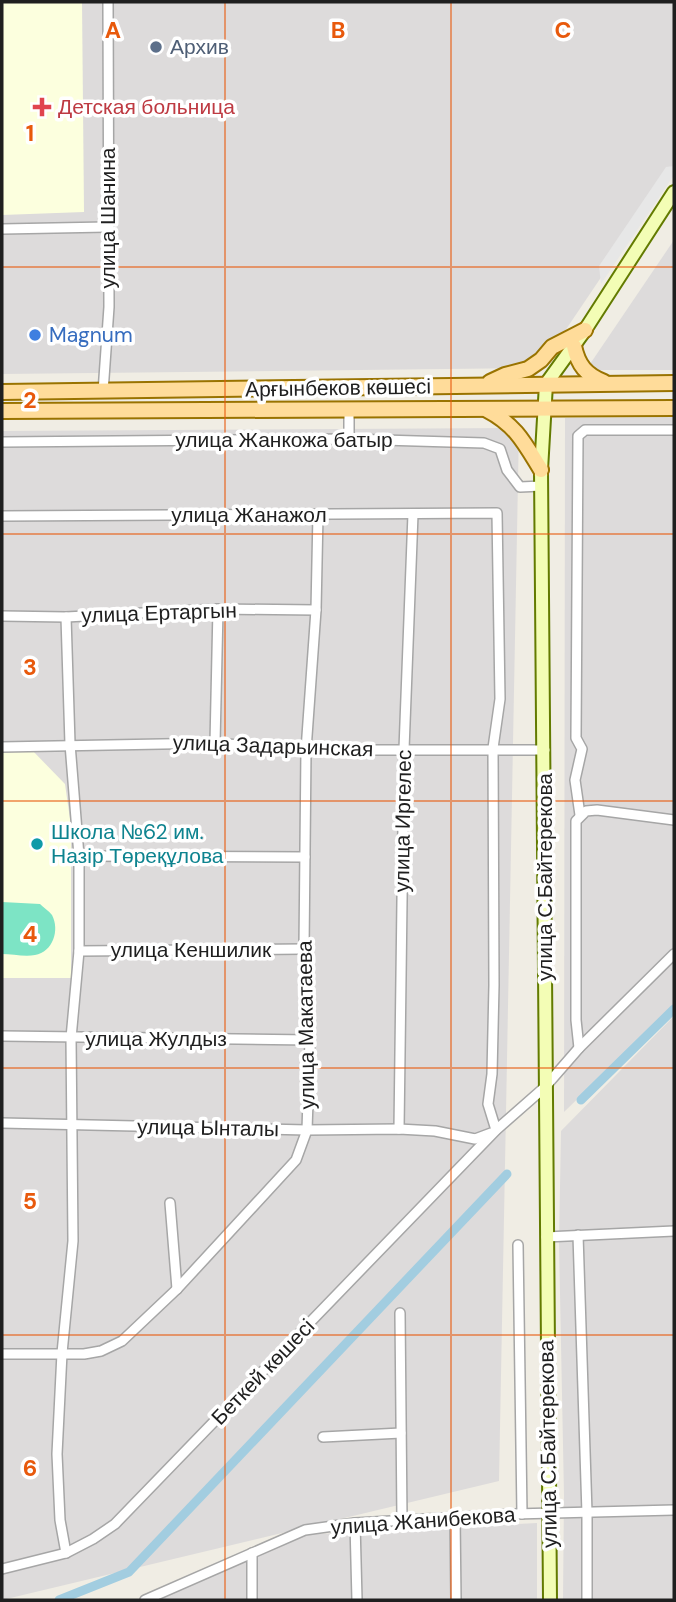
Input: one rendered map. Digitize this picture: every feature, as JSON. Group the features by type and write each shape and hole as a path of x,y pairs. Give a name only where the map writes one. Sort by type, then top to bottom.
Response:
{"main road":[{"path":"546,384 586,330 674,192"},
{"path":"485,385 500,377 528,369 541,360 552,347 586,330"},
{"path":"574,346 585,373 609,384"},
{"name":"Арғынбеков көшесі","path":"2,392 674,383"},
{"name":"улица С.Байтерекова","path":"546,384 541,470 550,1600"},
{"name":"Арғынбеков көшесі","path":"2,411 674,408"},
{"path":"485,410 502,418 516,430 541,470"}],"street":[{"name":"улица Шанина","path":"103,392 109,307 108,2"},
{"path":"2,229 107,227"},
{"path":"349,410 349,439"},
{"path":"580,815 575,780 582,749 576,738 578,436 585,429 674,430"},
{"name":"улица Жанкожа батыр","path":"2,442 349,439 484,443 500,449 507,470 520,487 542,486"},
{"name":"улица Жанажол","path":"2,516 497,513 500,699 493,748"},
{"name":"улица Макатаева","path":"2,1354 84,1354 118,1344 177,1289 296,1160 307,1130 310,1040 304,949 306,750 316,610 318,514"},
{"name":"улица Иргелес","path":"399,1129 404,749 413,514"},
{"path":"215,743 218,609"},
{"name":"улица Ертаргын","path":"2,616 66,617 218,609 316,610"},
{"path":"66,617 70,744 79,856 79,951 71,1038 74,1126 73,1241 62,1353 57,1454 58,1494 66,1553"},
{"name":"улица Задарьинская","path":"2,747 215,743 306,750 545,750"},
{"path":"493,748 494,985 492,1073 488,1104 496,1130"},
{"path":"579,1048 576,1020 574,828 580,815 586,811 597,810 674,820"},
{"path":"79,856 305,857"},
{"name":"улица Кеншилик","path":"79,951 304,949"},
{"name":"Беткей көшесі","path":"2,1569 66,1553 115,1524 496,1130 545,1087 579,1048 674,954"},
{"name":"улица Жулдыз","path":"2,1036 310,1040"},
{"name":"улица Ынталы","path":"2,1124 307,1130 399,1129 435,1131 475,1139 496,1130"},
{"path":"170,1203 177,1289"},
{"path":"546,1237 674,1231"},
{"path":"578,1235 587,1513 587,1600"},
{"path":"518,1245 522,1514"},
{"path":"400,1313 402,1520"},
{"path":"323,1437 401,1433"},
{"name":"улица Жанибекова","path":"145,1600 305,1530 355,1522 674,1510"},
{"path":"455,1517 456,1600"},
{"path":"355,1522 357,1600"},
{"path":"252,1553 252,1600"}],"shaded area":[{"path":"2,2 674,2 674,169 540,368 2,374"},
{"name":"Детская больница","path":"2,2 82,2 84,212 2,215"},
{"path":"674,166 674,175 601,284 599,266 666,167"},
{"path":"674,240 674,370 586,370"},
{"path":"674,417 674,1005 564,1112 565,418"},
{"path":"519,428 499,1481 2,1600 2,431"},
{"path":"2,749 31,749 65,784 71,826 71,978 2,978"},
{"path":"674,1016 674,1600 563,1600 564,1495 559,1243 561,1131"},
{"path":"537,1523 537,1600 138,1600 299,1535"}],"green space":[{"path":"2,902 40,904 51,914 55,933 46,950 31,956 2,954"}],"waterway":[{"path":"581,1100 674,1009"},
{"path":"59,1600 129,1572 507,1174"}],"place":[{"name":"Архив","path":"156,47"},
{"name":"Детская больница","path":"42,107"},
{"name":"Magnum","path":"35,335"},
{"name":"Школа №62 им. Назір Төреқұлова","path":"37,844"}]}
